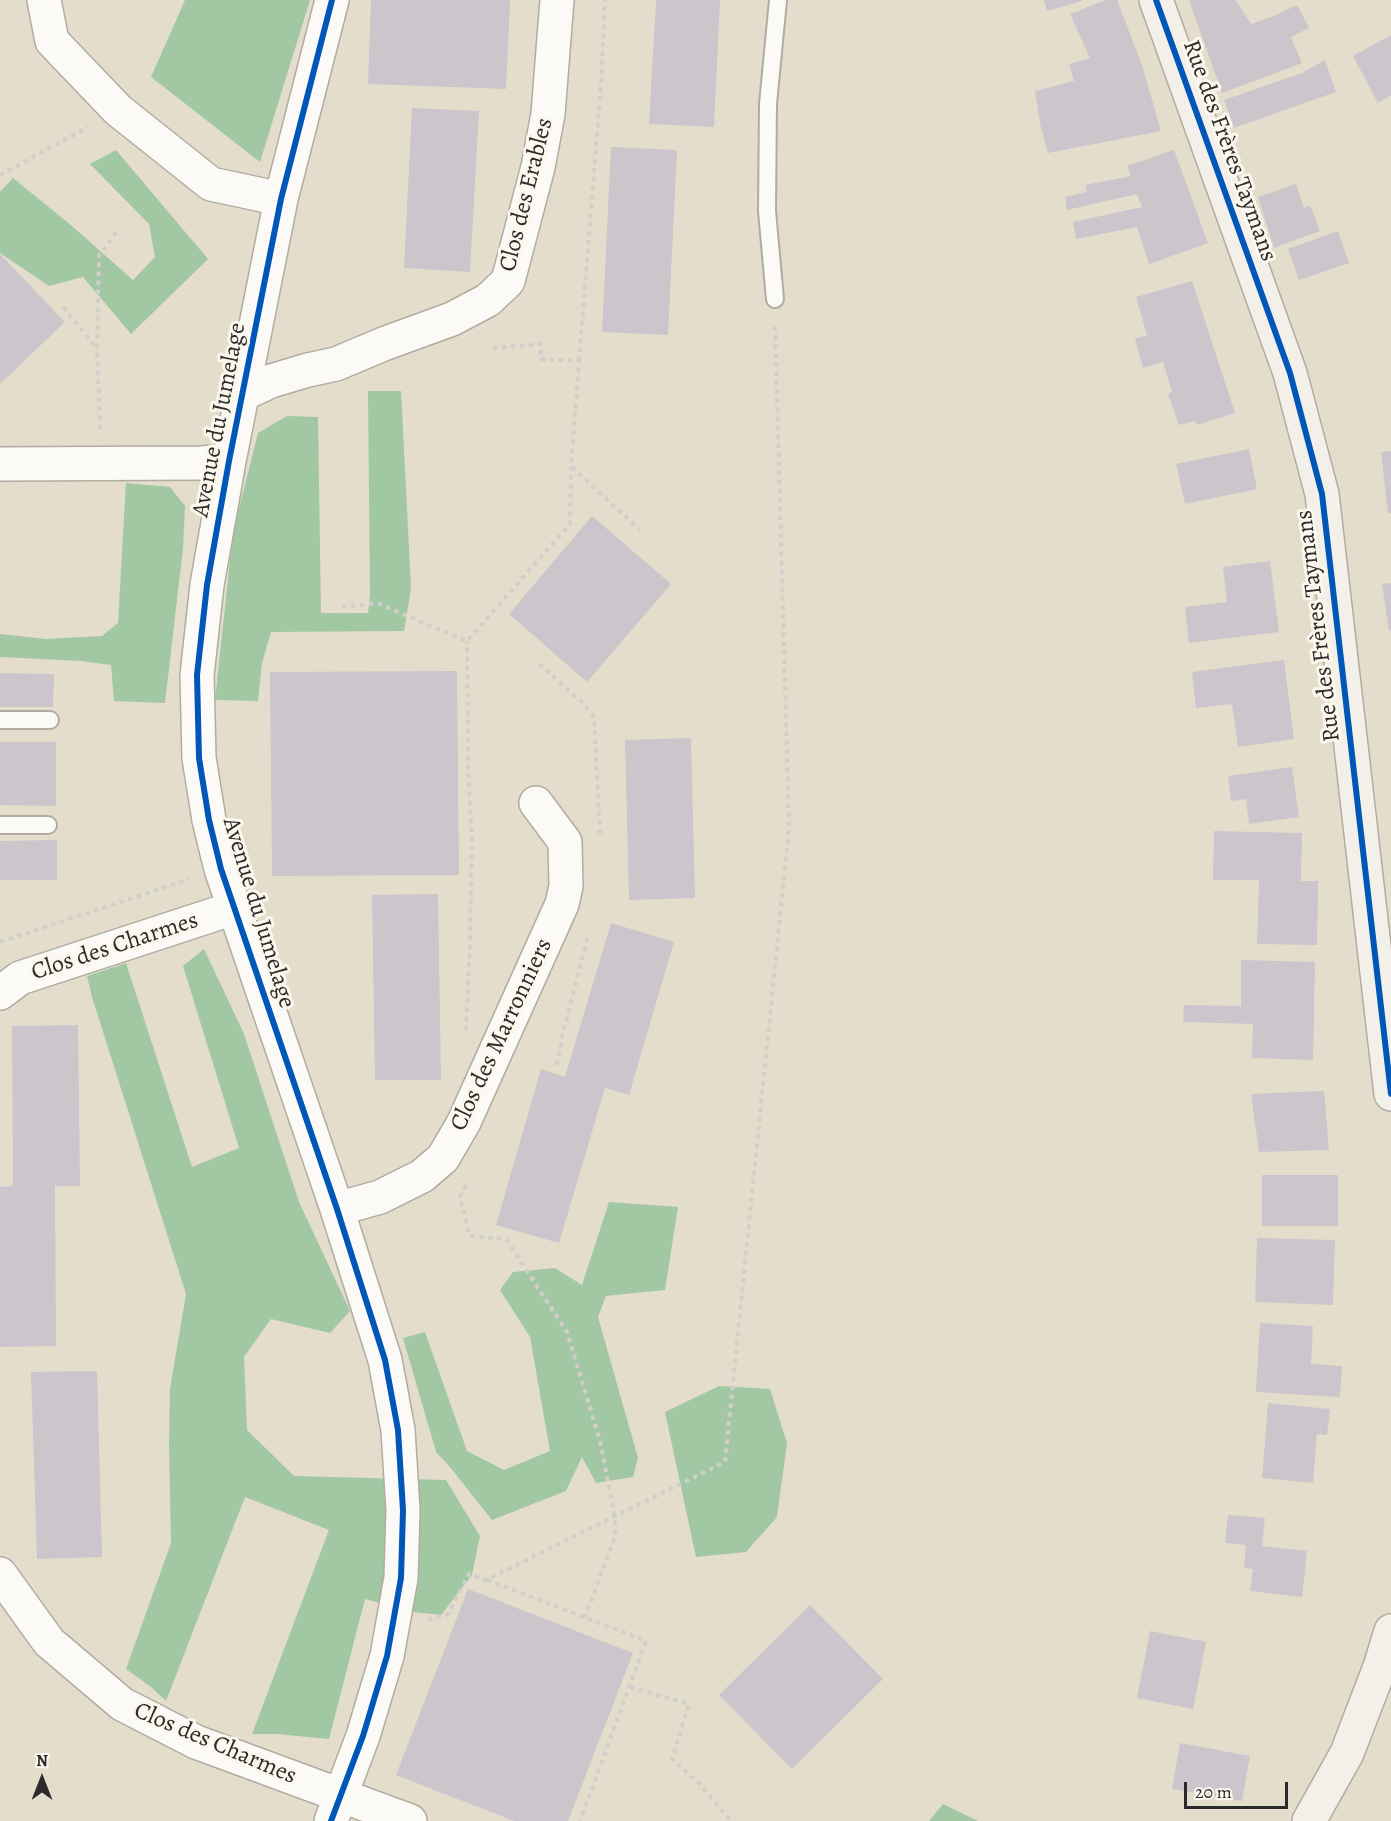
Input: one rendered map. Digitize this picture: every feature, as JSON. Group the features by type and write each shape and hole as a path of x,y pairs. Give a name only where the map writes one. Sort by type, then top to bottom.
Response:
{"street":[{"path":"44,0 52,41 118,110 211,184 281,199"},
{"name":"Avenue du Jumelage","path":"332,0 281,199 207,585 197,675 199,758 209,820 221,869 337,1209 385,1360 398,1430 403,1510 401,1578 387,1656 363,1736 336,1809"},
{"name":"Clos des Erables","path":"243,394 271,381 336,364 452,319 488,300 508,281 538,167 548,114 557,0"},
{"name":"Rue des Frères Taymans","path":"1156,0 1290,373 1322,494 1391,1094"},
{"path":"0,464 230,461"},
{"name":"Clos des Marronniers","path":"337,1209 380,1197 422,1176 443,1158 464,1122 562,904 566,886 564,842 536,803"},
{"name":"Clos des Charmes","path":"0,993 20,978 234,908"},
{"name":"Clos des Charmes","path":"0,1574 49,1642 122,1704 336,1809 410,1821"},
{"path":"1309,1821 1347,1753 1380,1667 1391,1631"}],"lane":[{"path":"775,299 767,211 768,104 778,0"},
{"path":"0,720 50,720"},
{"path":"0,825 48,825"}],"path":[{"path":"494,1054 465,1034 470,944 472,837 468,768 467,641 570,524 571,467 600,96 605,0"},
{"path":"0,175 118,110"},
{"path":"101,463 97,347 99,256 117,230"},
{"path":"486,1580 725,1462 789,827 775,299"},
{"path":"63,307 97,347"},
{"path":"492,348 541,344 541,359 579,361"},
{"path":"571,467 640,530"},
{"path":"342,608 377,603 467,641"},
{"path":"540,664 583,703 594,717 600,840"},
{"path":"0,942 221,869"},
{"path":"557,1065 590,929"},
{"path":"470,1177 460,1197 470,1236 506,1239 567,1332 600,1441 615,1517 615,1537 585,1617"},
{"path":"391,1630 448,1614 469,1574 646,1641 580,1821"},
{"path":"630,1687 689,1704 672,1759 699,1783 731,1821"}],"green space":[{"path":"185,0 310,0 260,162 151,77"},
{"path":"116,150 208,259 131,334 83,277 49,286 0,253 0,192 13,178 133,280 155,257 149,224 90,164"},
{"path":"368,391 401,391 411,588 404,631 271,632 262,663 258,701 215,700 233,532 258,433 287,416 318,417 321,613 368,613 370,594"},
{"path":"126,483 170,487 185,506 183,548 165,703 114,701 111,665 82,661 0,657 0,634 46,639 102,636 118,623"},
{"path":"204,949 244,1034 299,1202 350,1311 330,1333 271,1319 244,1357 247,1430 294,1476 446,1480 480,1536 472,1575 441,1615 413,1612 365,1599 329,1739 252,1734 329,1530 245,1497 166,1701 126,1669 171,1543 170,1389 186,1294 87,976 126,963 192,1167 239,1148 183,966"},
{"path":"609,1202 678,1207 665,1290 606,1296 598,1317 638,1458 633,1477 596,1483 582,1457 566,1491 492,1520 436,1452 403,1338 425,1332 467,1451 504,1470 550,1451 530,1337 500,1290 513,1272 555,1268 582,1285"},
{"path":"719,1386 770,1389 787,1443 777,1517 746,1552 696,1557 665,1412"},
{"path":"943,1804 978,1821 929,1821"}],"building":[{"path":"371,0 510,0 506,89 368,84"},
{"path":"656,0 720,0 714,127 649,124"},
{"path":"1044,0 1082,0 1082,1 1047,11"},
{"path":"1106,0 1117,0 1142,65 1161,131 1048,153 1040,124 1035,91 1074,81 1069,64 1090,58 1070,14"},
{"path":"1189,0 1236,0 1251,24 1297,5 1309,28 1291,37 1302,63 1222,93"},
{"path":"1391,35 1391,95 1378,103 1353,56"},
{"path":"1325,60 1336,92 1234,128 1224,100 1302,73"},
{"path":"412,108 479,111 470,272 404,268"},
{"path":"611,147 677,150 668,335 602,332"},
{"path":"1174,150 1208,243 1149,264 1137,227 1076,239 1073,222 1142,207 1137,194 1067,210 1065,197 1087,192 1085,185 1131,176 1127,166"},
{"path":"1296,184 1304,208 1310,205 1320,231 1274,248 1258,197"},
{"path":"1338,231 1349,263 1299,280 1288,249"},
{"path":"0,254 65,322 0,384"},
{"path":"1192,281 1235,413 1197,425 1195,421 1179,425 1168,394 1172,392 1163,362 1143,368 1135,339 1147,335 1136,297"},
{"path":"1249,449 1257,489 1185,504 1176,464"},
{"path":"1391,451 1391,513 1388,513 1381,452"},
{"path":"592,516 671,584 587,682 509,614"},
{"path":"1270,561 1279,632 1189,643 1185,607 1227,602 1223,567"},
{"path":"1391,583 1391,630 1389,631 1382,584"},
{"path":"1284,660 1294,739 1238,747 1232,704 1196,708 1192,672"},
{"path":"457,671 459,875 272,876 270,672"},
{"path":"0,673 54,674 53,707 0,707"},
{"path":"691,738 695,898 629,900 625,740"},
{"path":"0,742 56,742 56,806 0,805"},
{"path":"1292,767 1299,817 1249,824 1246,799 1231,801 1228,776"},
{"path":"1214,831 1302,833 1301,881 1318,881 1317,945 1257,944 1259,880 1213,880"},
{"path":"57,840 57,880 0,880 0,841"},
{"path":"438,894 441,1080 375,1080 372,895"},
{"path":"611,923 674,942 629,1095 605,1088 559,1243 496,1225 541,1069 565,1077"},
{"path":"1241,960 1315,962 1313,1060 1252,1058 1253,1024 1183,1022 1184,1005 1241,1006"},
{"path":"78,1025 80,1186 55,1186 56,1346 0,1347 0,1187 13,1186 12,1026"},
{"path":"1324,1091 1329,1150 1259,1152 1251,1094"},
{"path":"1262,1175 1338,1175 1338,1226 1262,1226"},
{"path":"1257,1238 1335,1240 1333,1305 1255,1302"},
{"path":"1260,1323 1313,1326 1311,1364 1342,1366 1340,1397 1256,1392"},
{"path":"97,1371 102,1557 37,1559 31,1372"},
{"path":"1268,1403 1330,1409 1327,1435 1317,1434 1313,1483 1262,1478"},
{"path":"1228,1515 1265,1518 1262,1546 1307,1551 1302,1597 1250,1591 1253,1569 1244,1568 1246,1545 1225,1543"},
{"path":"468,1589 633,1653 568,1821 514,1821 396,1775"},
{"path":"810,1605 883,1679 792,1769 719,1695"},
{"path":"1150,1631 1206,1642 1193,1709 1137,1698"},
{"path":"1180,1743 1250,1756 1242,1801 1172,1789"}],"cycle path":[{"path":"331,1821 363,1736 387,1656 401,1578 403,1510 398,1430 385,1360 337,1209 221,869 209,820 199,758 197,675 207,585 281,199 332,0"},
{"path":"1156,0 1290,373 1322,494 1391,1094"}]}
